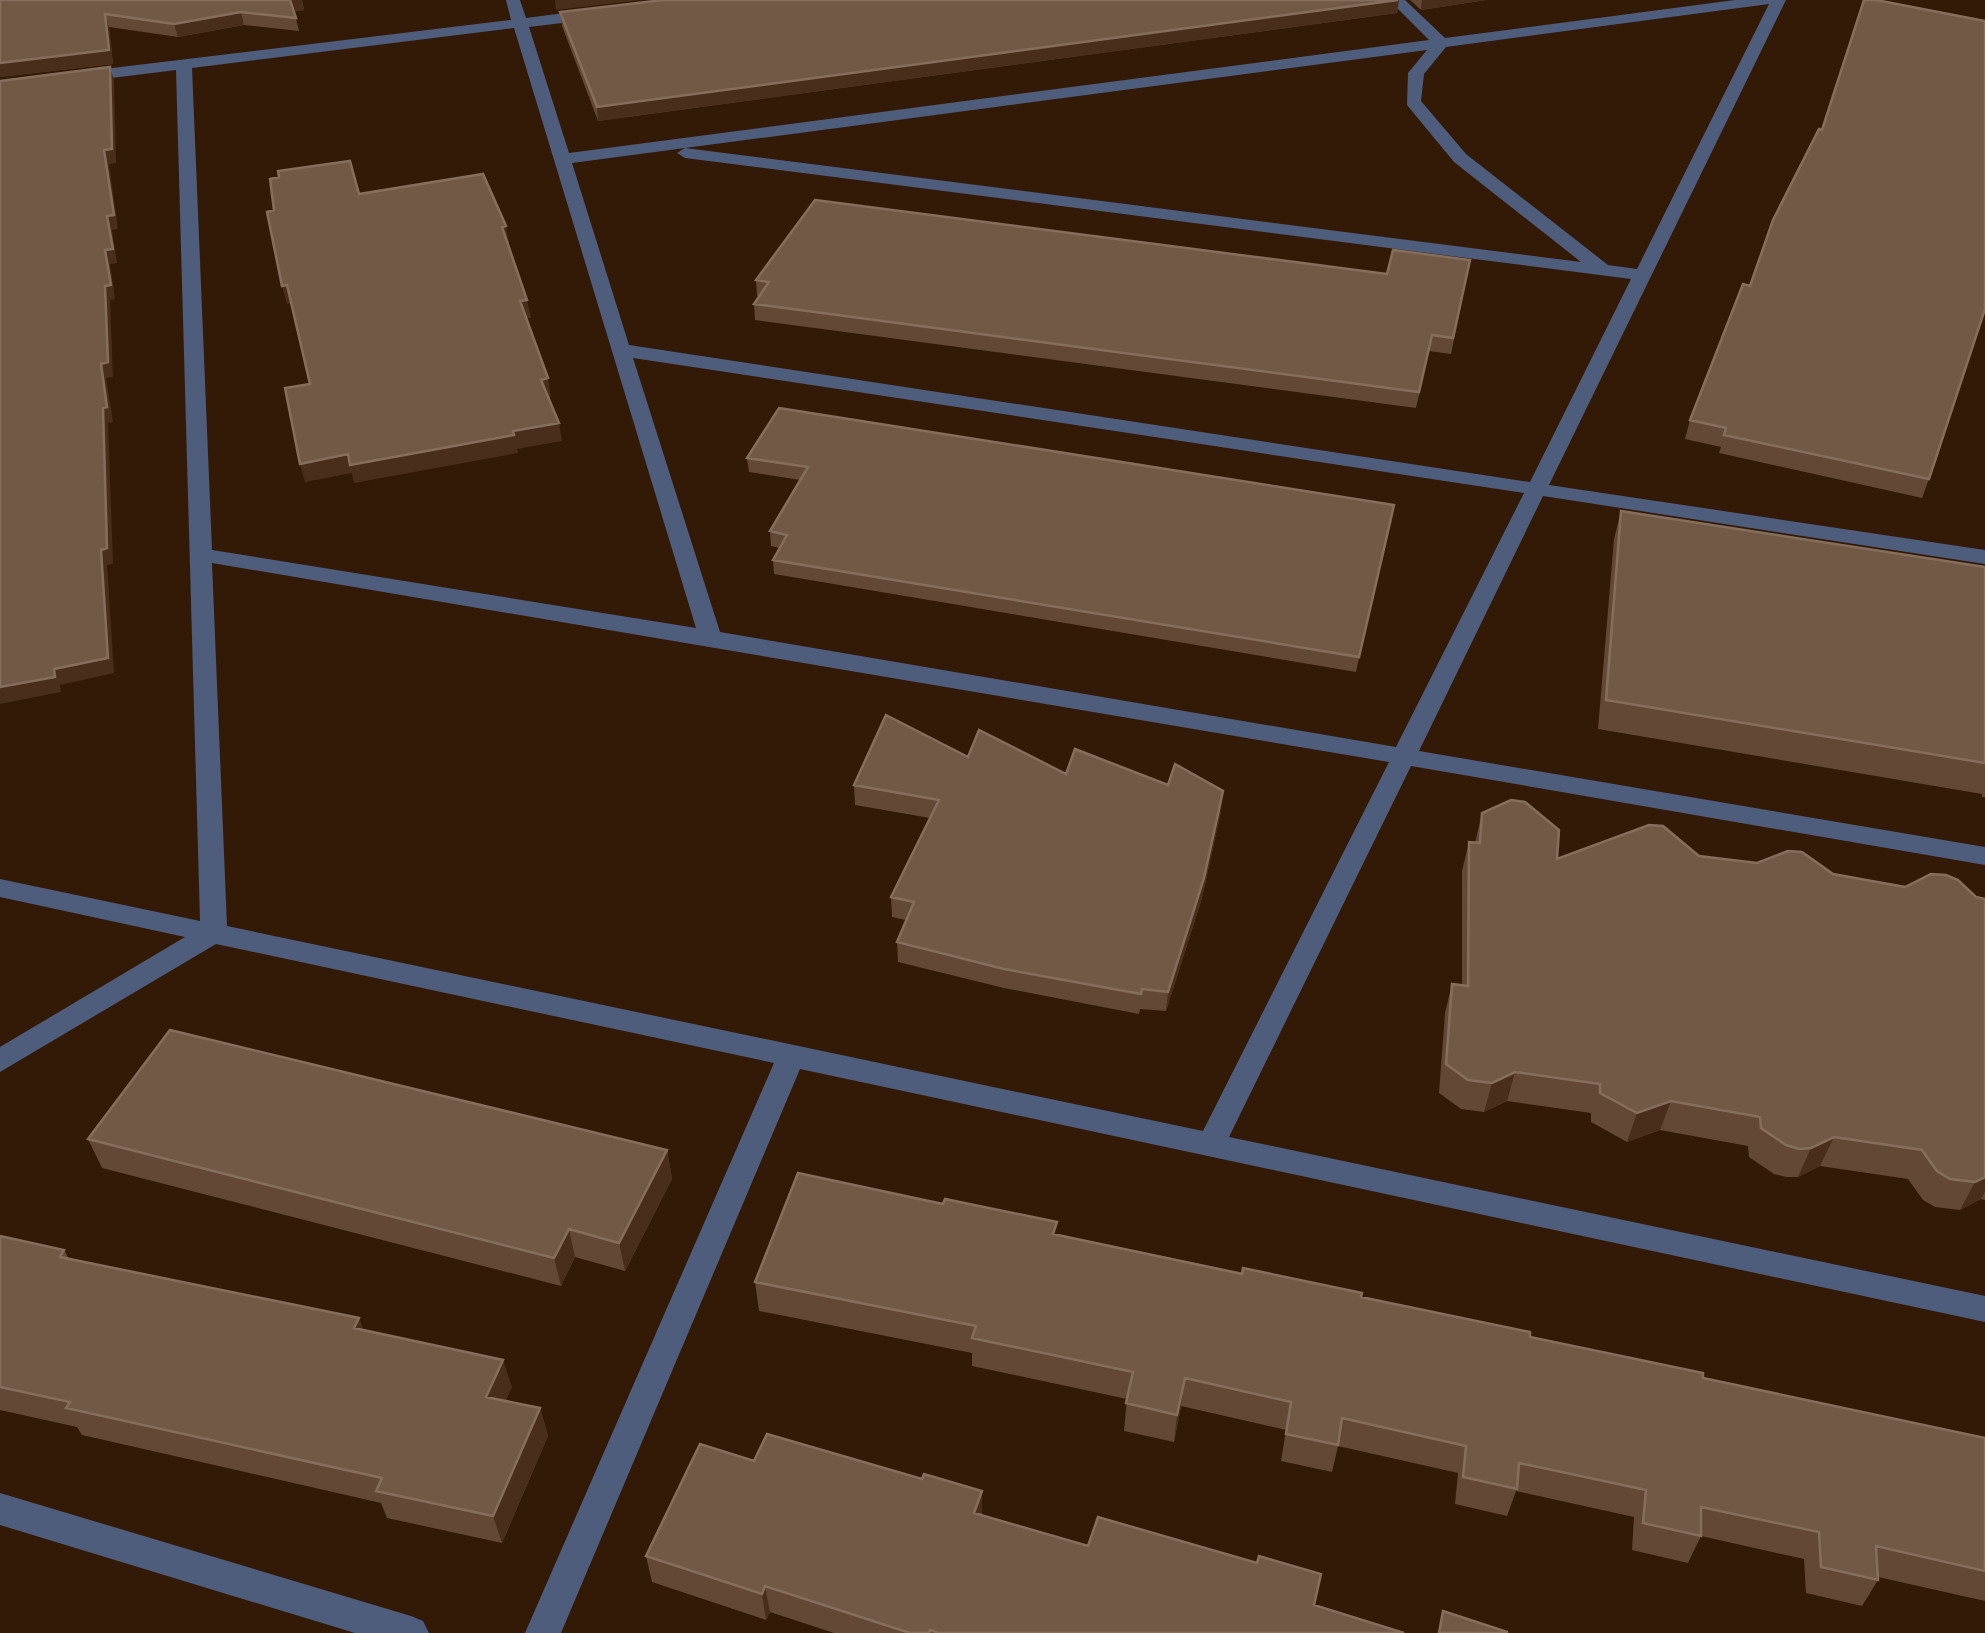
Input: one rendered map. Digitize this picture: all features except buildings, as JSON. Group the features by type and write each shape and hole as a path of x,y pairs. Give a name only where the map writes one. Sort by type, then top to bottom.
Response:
{"street":[{"path":"513,0 710,638"},
{"path":"1396,0 1441,43"},
{"path":"562,159 1769,0"},
{"path":"1211,1145 1779,0"},
{"path":"55,80 615,12"},
{"path":"1441,43 1416,73 1413,102 1460,158 1603,270"},
{"path":"184,64 214,932"},
{"path":"648,148 1642,275"},
{"path":"621,350 1985,556"},
{"path":"201,555 1985,856"},
{"path":"0,888 1985,1309"},
{"path":"0,1061 214,932"},
{"path":"542,1633 792,1056"},
{"path":"0,1509 411,1633"}]}
